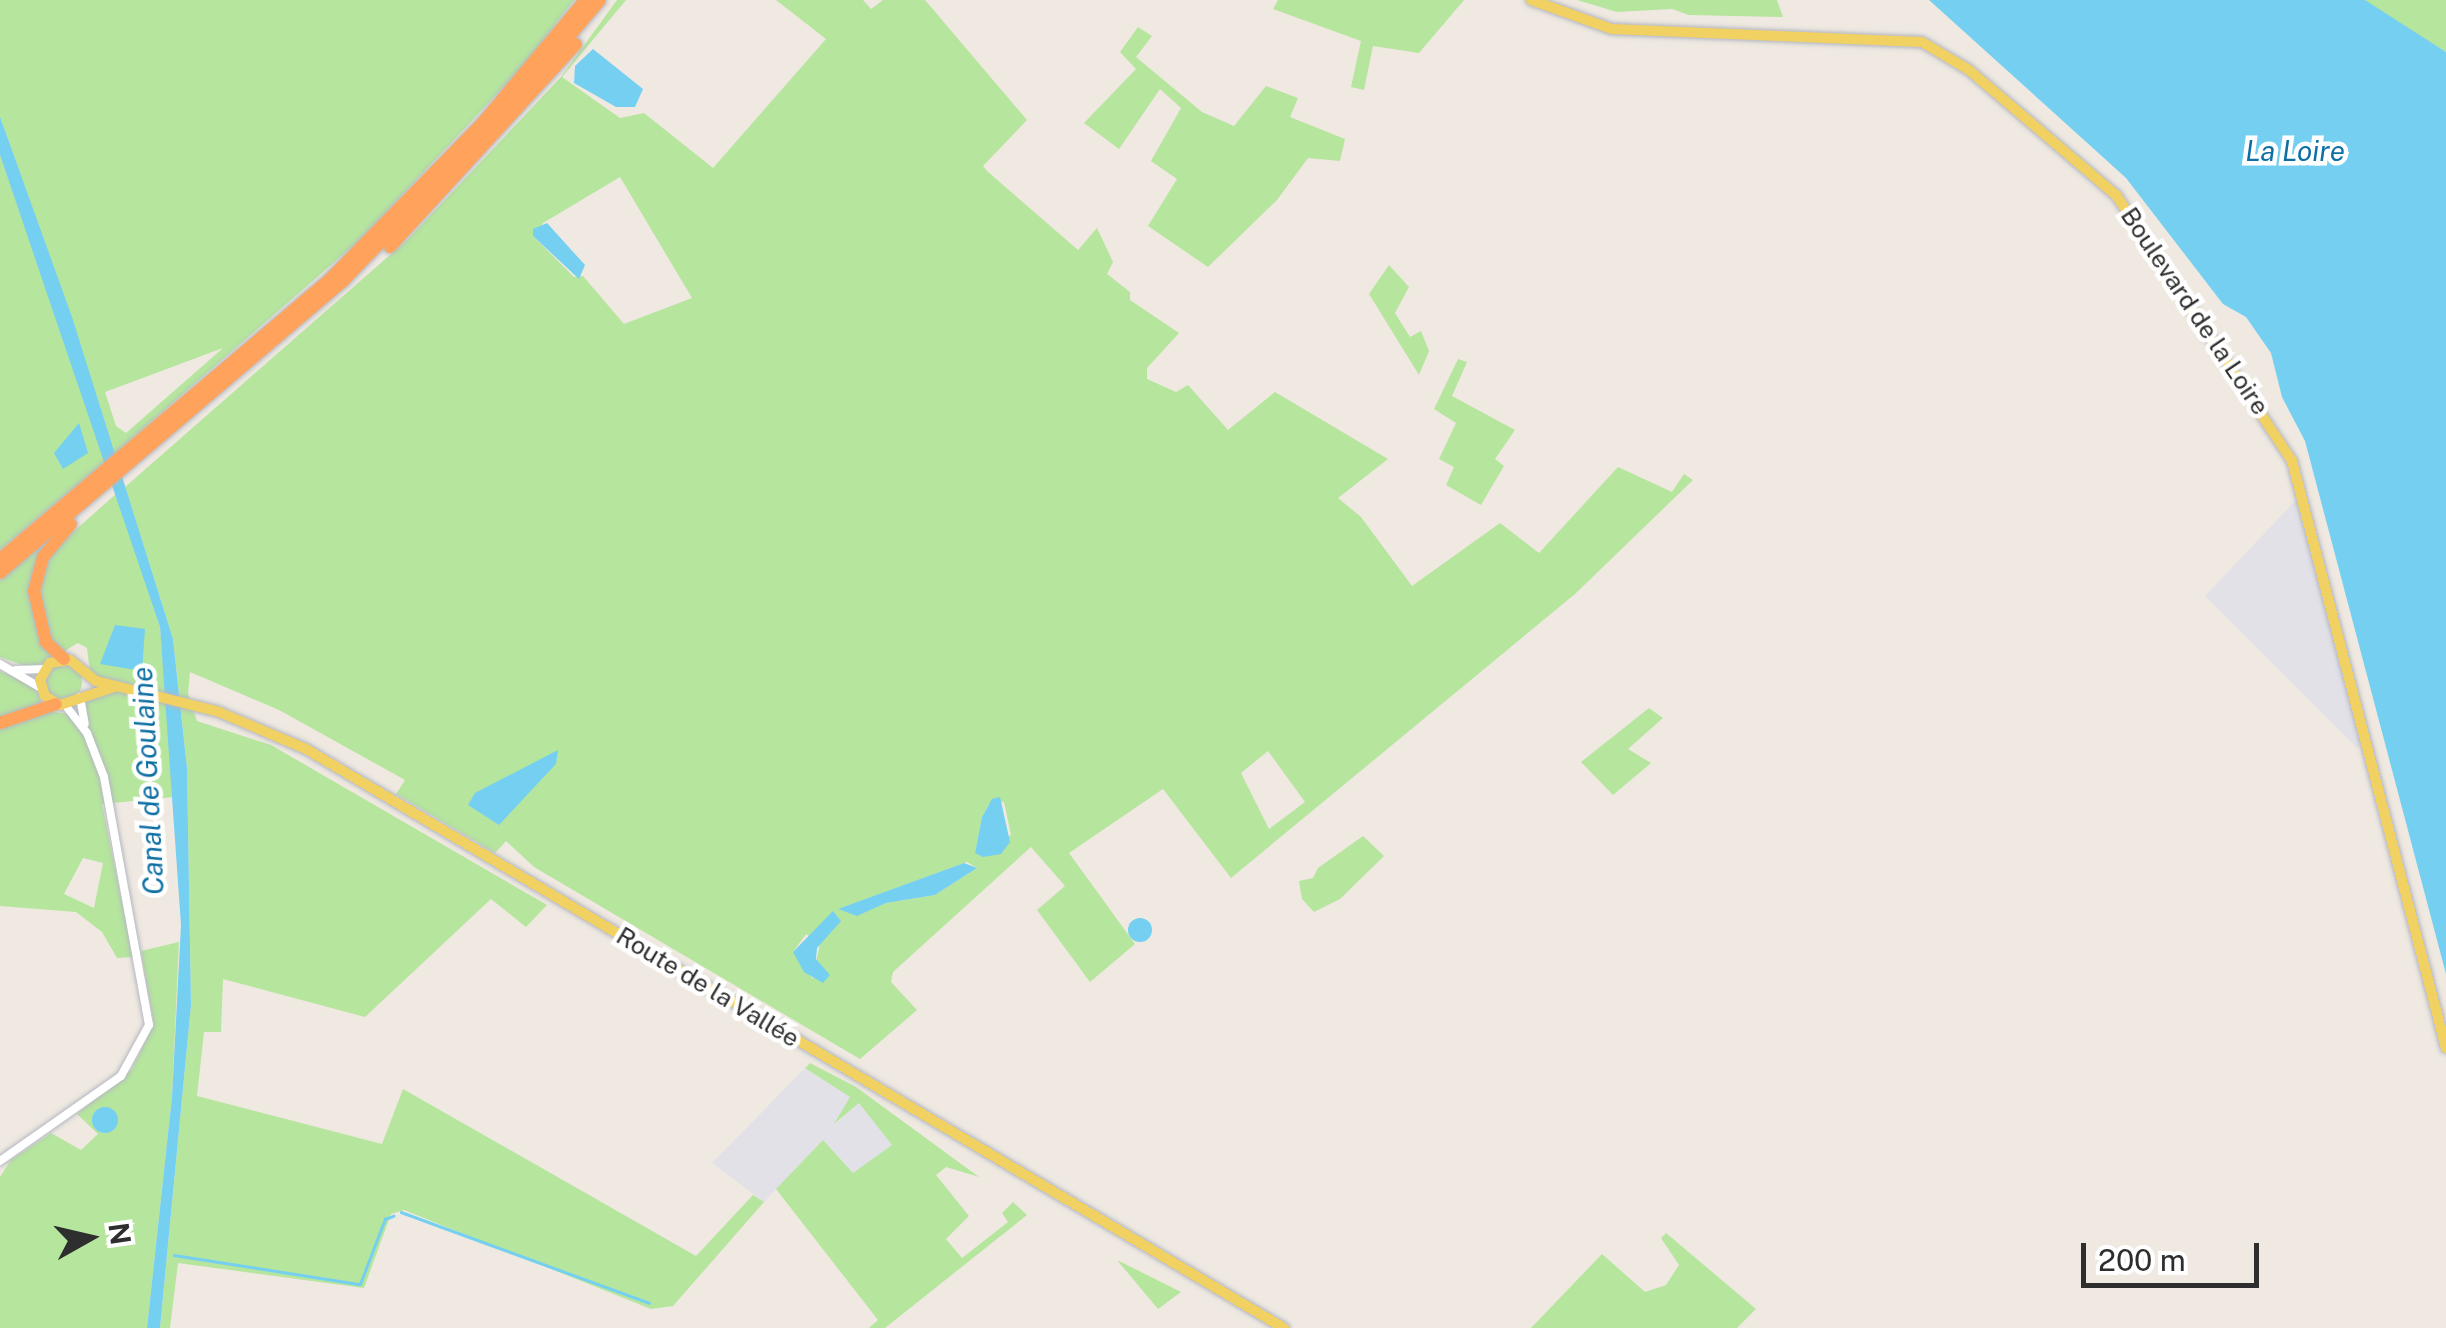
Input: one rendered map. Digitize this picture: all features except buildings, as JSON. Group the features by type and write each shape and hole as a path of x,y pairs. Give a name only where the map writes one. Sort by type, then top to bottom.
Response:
{"highway":[{"path":"0,573 372,238 484,120 585,0"},
{"path":"289,332 448,175 600,0"},
{"path":"124,463 289,332 409,229 526,103 610,0"},
{"path":"0,559 108,477"},
{"path":"64,659 48,647 39,624 37,571 50,546 108,477"},
{"path":"0,723 60,704"}],"main road":[{"name":"Boulevard de la Loire","path":"1531,0 1612,29 1922,42 1970,70 2116,195 2264,413 2296,474 2446,1048"},
{"path":"64,659 114,688 60,704 41,688 44,669 64,659"},
{"path":"82,696 84,673"},
{"name":"Route de la Vallée","path":"114,688 188,702 306,749 1284,1328"}],"street":[{"path":"4,666 44,669"},
{"path":"4,666 41,688"},
{"path":"0,1169 0,1160 118,1078 147,1034 148,991 104,777 88,733 82,696"},
{"path":"60,704 88,733"}],"shaded area":[{"path":"2298,498 2362,741 2357,748 2205,596"},
{"path":"805,1068 851,1097 835,1124 859,1103 893,1145 853,1174 823,1140 764,1202 712,1163"}],"green space":[{"path":"0,0 574,0 524,65 362,238 114,454 0,117","holes":["223,348 126,433 116,426 105,392"]},
{"path":"617,0 626,0 562,77 620,118 644,113 713,168 826,39 776,0 863,0 871,9 883,0 925,0 1027,120 983,166 1078,250 1097,228 1113,262 1107,274 1130,292 1130,300 1179,333 1147,368 1147,379 1176,392 1188,385 1228,430 1275,392 1388,459 1338,498 1361,517 1412,586 1500,523 1539,553 1618,467 1672,492 1684,474 1693,480 1575,594 1231,878 1163,789 1069,853 1135,944 1090,982 1037,910 1065,886 1031,847 893,972 891,982 917,1010 860,1059 534,867 506,841 495,853 396,794 405,780 279,710 190,672 188,694 197,721 271,745 547,905 526,927 491,899 365,1017 223,979 221,1032 204,1032 197,1096 382,1144 403,1089 696,1256 753,1195 764,1202 673,1306 651,1309 404,1210 391,1214 364,1288 178,1263 170,1328 160,1328 191,1005 187,768 173,639 125,487 406,241 561,77","holes":["620,177 692,298 624,324 583,276 574,277 533,236 543,223","1268,751 1305,802 1269,829 1241,773","1004,802 1011,835 975,853 982,817 989,804","967,862 977,868 935,895 886,903 858,915 839,909","806,934 820,943 813,979 793,952"]},
{"path":"1278,0 1464,0 1419,53 1373,46 1364,90 1351,87 1361,41 1273,9"},
{"path":"1577,0 1777,0 1783,17 1689,15 1672,9 1617,12"},
{"path":"2365,0 2446,0 2446,52 2374,9"},
{"path":"1138,27 1152,36 1136,57 1202,112 1234,126 1266,86 1298,98 1290,117 1345,139 1340,161 1308,158 1277,200 1208,267 1148,226 1177,179 1151,161 1181,108 1160,89 1119,149 1084,123 1136,69 1120,52"},
{"path":"0,155 106,461 0,550"},
{"path":"1389,265 1409,287 1395,313 1410,337 1421,331 1429,351 1419,375 1369,294"},
{"path":"1458,359 1467,362 1452,396 1515,430 1495,459 1504,466 1481,505 1446,485 1454,467 1439,459 1456,423 1434,409"},
{"path":"117,493 160,627 174,797 102,804 133,957 117,958 102,932 76,912 0,906 0,671 36,687 43,710 67,714 81,729 85,700 111,692 90,672 87,648 78,643 34,669 0,657 0,580 45,542 54,549","holes":["83,858 103,863 94,908 64,894"]},
{"path":"64,664 77,669 82,682 77,695 64,700 51,695 46,682 51,669"},
{"path":"1649,708 1663,718 1628,749 1651,763 1613,795 1581,762"},
{"path":"1363,836 1384,856 1340,899 1314,912 1302,899 1299,881 1313,878 1318,868"},
{"path":"179,942 172,1097 147,1328 0,1328 0,1177 11,1160 51,1133 81,1150 98,1134 77,1114 132,1069 154,1024 141,951"},
{"path":"810,1063 856,1087 979,1177 946,1167 936,1175 969,1216 946,1239 962,1258 1008,1222 1002,1213 1013,1202 1027,1215 885,1328 869,1328 878,1320 776,1189 823,1140 853,1173 892,1145 859,1103 834,1124 850,1097 805,1068"},
{"path":"1666,1233 1756,1309 1737,1328 1531,1328 1602,1254 1645,1292 1666,1285 1679,1265 1661,1238"},
{"path":"1117,1260 1181,1292 1158,1309"}],"water":[{"name":"La Loire","path":"1929,0 2365,0 2446,52 2446,974 2305,441 2282,397 2271,353 2246,317 2223,304 2126,178"},
{"path":"593,49 643,89 635,107 616,107 574,83 575,66"},
{"path":"0,117 72,317 173,639 187,768 191,1005 160,1328 147,1328 172,1097 181,925 160,627 0,155"},
{"path":"547,223 585,265 579,279 533,236 533,229"},
{"path":"79,423 88,453 63,469 54,453"},
{"path":"115,625 145,629 142,671 100,664"},
{"path":"558,750 556,764 499,825 468,805 475,793"},
{"path":"1000,797 1010,842 1001,854 983,857 975,853 982,817 992,799"},
{"path":"964,863 977,868 935,895 886,903 857,916 838,909"},
{"path":"833,911 841,921 817,948 816,959 830,975 823,983 804,972 793,952"},
{"path":"1140,918 1152,930 1140,942 1128,930"},
{"path":"105,1107 114,1111 118,1120 114,1129 105,1133 96,1129 92,1120 96,1111"}],"waterway":[{"path":"401,1212 649,1303"},
{"path":"174,1255 360,1284 385,1219 393,1216"}],"water label":[{"name":"Canal de Goulaine","path":"148,781"}]}
